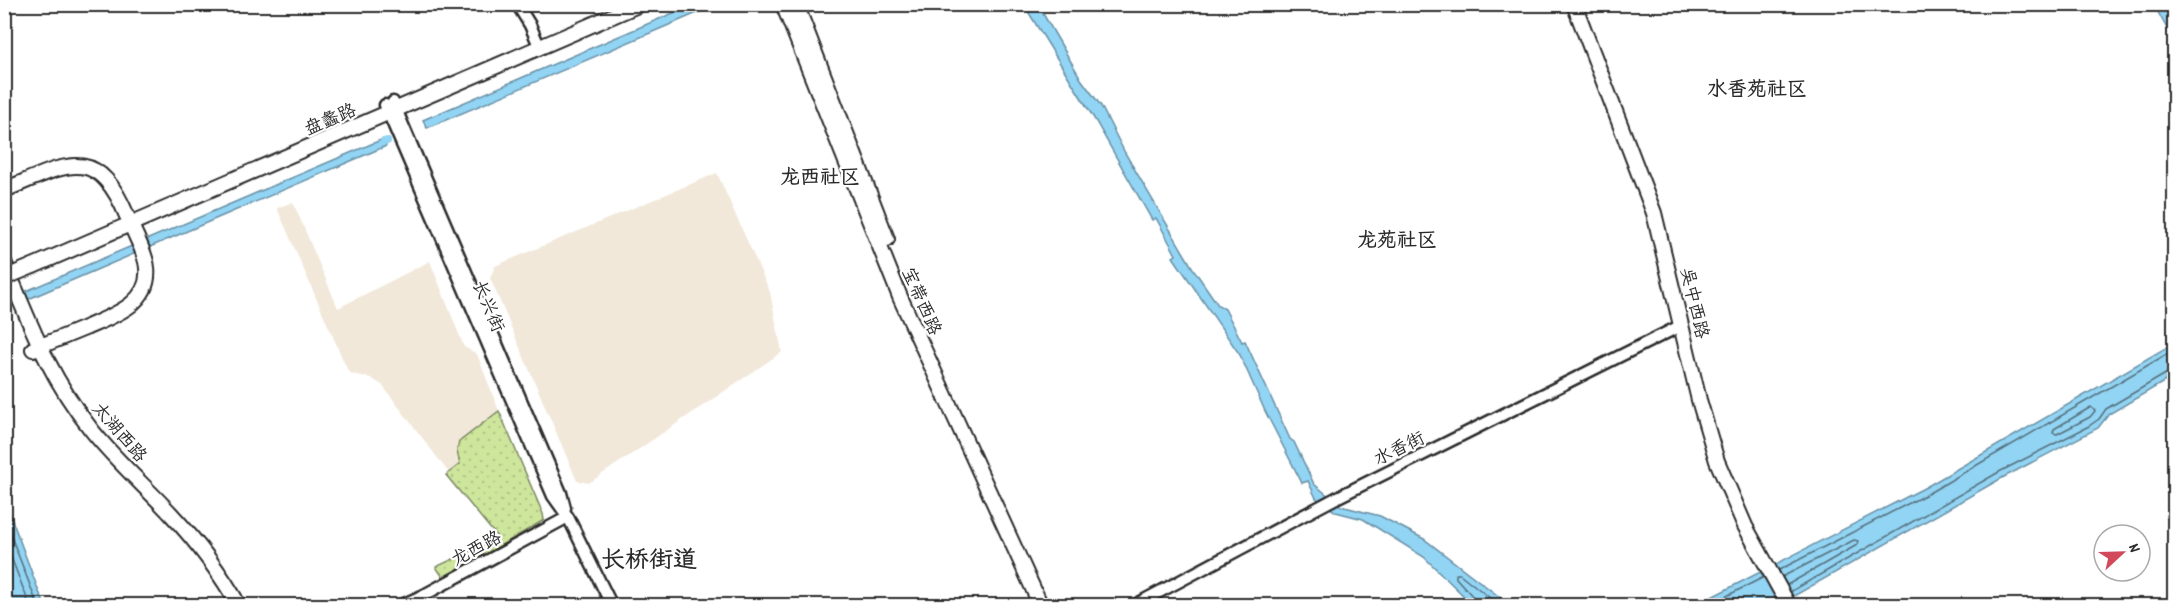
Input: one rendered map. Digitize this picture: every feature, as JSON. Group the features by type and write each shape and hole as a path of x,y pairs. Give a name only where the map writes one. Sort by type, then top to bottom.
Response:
{"main road":[{"name":"盘蠡路","path":"538,44 618,4"},
{"name":"盘蠡路","path":"31,262 538,44 640,4"},
{"name":"宝带西路","path":"783,4 900,297 1041,606"},
{"name":"宝带西路","path":"796,4 907,292 1050,606"},
{"name":"吴中西路","path":"1565,4 1644,207 1717,461 1761,565 1785,605"},
{"name":"吴中西路","path":"1574,4 1652,205 1678,327"},
{"path":"4,190 61,167 85,166 100,173 118,196 147,264 147,278 134,303 121,312 39,347"},
{"name":"太湖西路","path":"4,262 10,290 18,307 53,375 74,406 104,444 188,533 212,563 239,606"},
{"path":"4,270 31,262"},
{"path":"4,278 31,262"},
{"name":"太湖西路","path":"39,347 52,390 83,433 181,539 205,568 229,606"}],"street":[{"path":"517,4 538,44"},
{"name":"长兴街","path":"390,108 554,496 568,517 612,606"},
{"name":"水香街","path":"1132,606 1336,498 1678,327"},
{"name":"龙西路","path":"399,606 424,595 568,517"}],"shaded area":[{"path":"717,173 770,292 782,352 589,483 577,481 490,278 495,266"},
{"path":"293,202 338,308 430,261 464,347 477,354 499,411 459,442 457,451 461,464 449,473 382,385 371,378 352,374 347,369 277,208"}],"green space":[{"path":"499,411 544,520 447,577 443,577 436,567 498,538 446,475 460,464 457,451 459,442"}],"water":[{"path":"694,4 716,5 427,128 423,120"},
{"path":"1024,5 1038,5 1081,79 1101,106 1125,153 1192,267 1218,305 1225,309 1242,342 1245,341 1290,439 1294,442 1314,484 1341,506 1380,516 1424,539 1510,605 1473,605 1424,557 1363,519 1336,512 1316,498 1308,481 1302,483 1265,411 1240,355 1173,257 1176,255 1156,218 1152,220 1095,120"},
{"path":"2154,5 2171,5 2174,10 2174,41"},
{"path":"383,139 386,146 5,309 5,300"},
{"path":"2174,343 2174,376 2109,414 2098,428 2002,478 1778,605 1694,606 1926,487"},
{"path":"5,501 39,592 45,605 5,605"}],"district":[{"name":"水香苑社区","path":"1757,88"},
{"name":"龙西社区","path":"820,176"},
{"name":"龙苑社区","path":"1397,239"},
{"name":"长桥街道","path":"649,559"}]}
